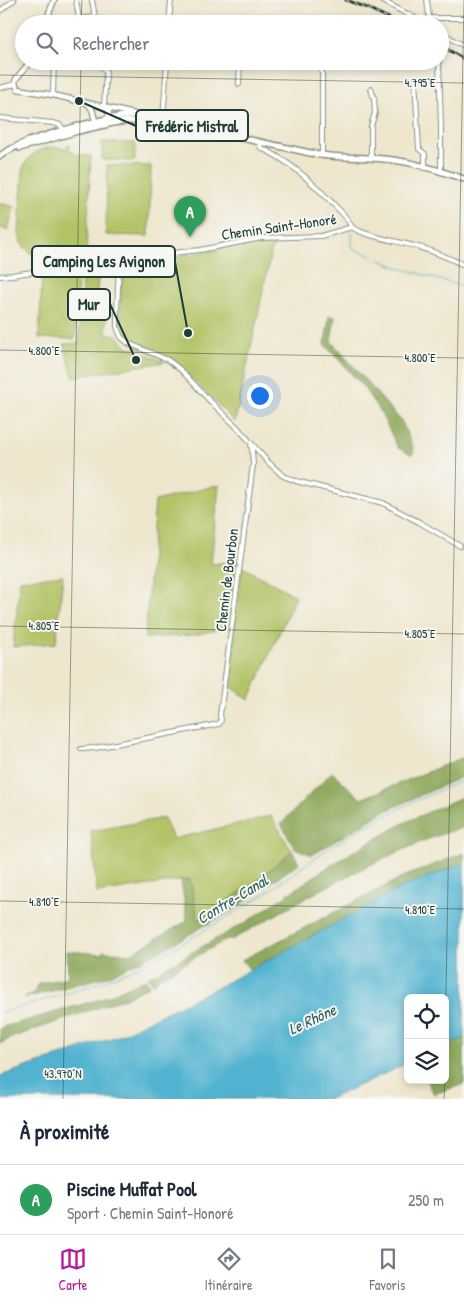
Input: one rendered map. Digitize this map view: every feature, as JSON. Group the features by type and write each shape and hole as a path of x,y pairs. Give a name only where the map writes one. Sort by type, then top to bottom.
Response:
{"main road":[{"path":"0,157 20,148 108,119 140,115 322,156 392,160 441,172 464,180"},
{"path":"0,157 8,150 28,141 64,130 98,123 163,121"}],"street":[{"path":"0,11 14,0"},
{"path":"48,15 54,0"},
{"path":"76,0 77,15"},
{"path":"92,0 95,15"},
{"path":"170,15 171,0"},
{"path":"381,0 410,15"},
{"path":"427,0 429,15"},
{"path":"449,18 464,18"},
{"path":"449,37 464,46"},
{"path":"0,88 15,84 23,70"},
{"path":"53,95 54,70"},
{"path":"104,106 105,70"},
{"path":"163,121 166,70"},
{"path":"239,84 240,70"},
{"path":"322,70 322,156"},
{"path":"439,70 441,172"},
{"path":"415,79 419,149 425,154 426,168"},
{"path":"15,84 20,89 140,115"},
{"path":"371,90 374,98 375,113 371,126 371,158"},
{"path":"85,102 90,105 98,123"},
{"path":"104,106 108,109 108,119"},
{"path":"0,118 54,123 60,125 64,130"},
{"path":"259,142 261,148 273,153 296,169 328,198 352,227 372,236 416,246 440,254 464,265"},
{"name":"Chemin Saint-Honoré","path":"0,276 119,259 200,250 262,238 321,236 352,227"},
{"path":"119,259 117,327 121,337 128,343 168,360 181,370 238,428 266,461 283,476 383,503 460,546"},
{"name":"Chemin de Bourbon","path":"81,749 95,748 219,724 253,465 250,442"}],"green space":[{"path":"102,142 135,143 135,161 102,160"},
{"path":"68,144 70,145 69,150 78,155 91,156 86,256 74,256 52,262 34,257 21,243 19,233 23,168 35,153 53,147 66,149"},
{"path":"107,165 151,166 149,236 106,235"},
{"path":"0,203 14,207 8,230 0,228"},
{"path":"274,239 235,422 175,362 135,346 124,335 121,330 120,321 123,264"},
{"path":"42,277 78,279 75,339 39,338"},
{"path":"82,278 98,279 96,302 81,301"},
{"path":"80,303 108,305 106,333 117,335 126,346 165,362 73,377 64,344 79,343"},
{"path":"329,316 335,317 331,341 402,422 414,450 412,455 398,448 381,413 362,385 325,345"},
{"path":"219,485 211,564 237,561 227,628 193,635 145,638 155,501"},
{"path":"242,567 296,596 249,700 228,684"},
{"path":"63,575 56,643 13,647 20,580"},
{"path":"464,757 464,776 383,812 312,855 295,848 281,824 332,772 361,799"},
{"path":"464,796 464,827 423,841 346,877 233,939 227,939 159,978 153,984 148,977 248,921 356,850 404,823"},
{"path":"271,816 292,851 254,883 198,920 190,879 97,893 91,831 164,818 173,839"},
{"path":"292,851 299,863 234,909 155,954 108,976 25,998 36,991 38,984 68,977 67,951 103,954 103,951 130,954 187,921 181,880 190,879 198,920 254,883"},
{"path":"464,853 464,863 404,886 250,970 242,960 403,877"},
{"path":"146,979 149,986 125,998 11,1038 0,1044 0,1028 101,999"},
{"path":"464,1038 464,1084 434,1094 428,1084 449,1084 449,1044"}],"water":[{"name":"Le Rhône","path":"464,863 464,1038 449,1044 449,994 404,994 404,1065 329,1099 0,1099 0,1076 118,1036 220,986 404,886"}],"waterway":[{"path":"352,232 353,248 394,266 464,287"},
{"name":"Contre-Canal","path":"0,1013 80,989 138,967 240,909 356,831 402,807 464,780"}],"railway":[{"path":"346,0 382,15"},
{"path":"449,50 464,59"}],"place":[{"name":"Frédéric Mistral","path":"79,101"},
{"name":"Piscine Muffat Pool","path":"190,237"},
{"name":"Camping Les Avignon","path":"188,333"},
{"name":"Mur","path":"136,360"}]}
